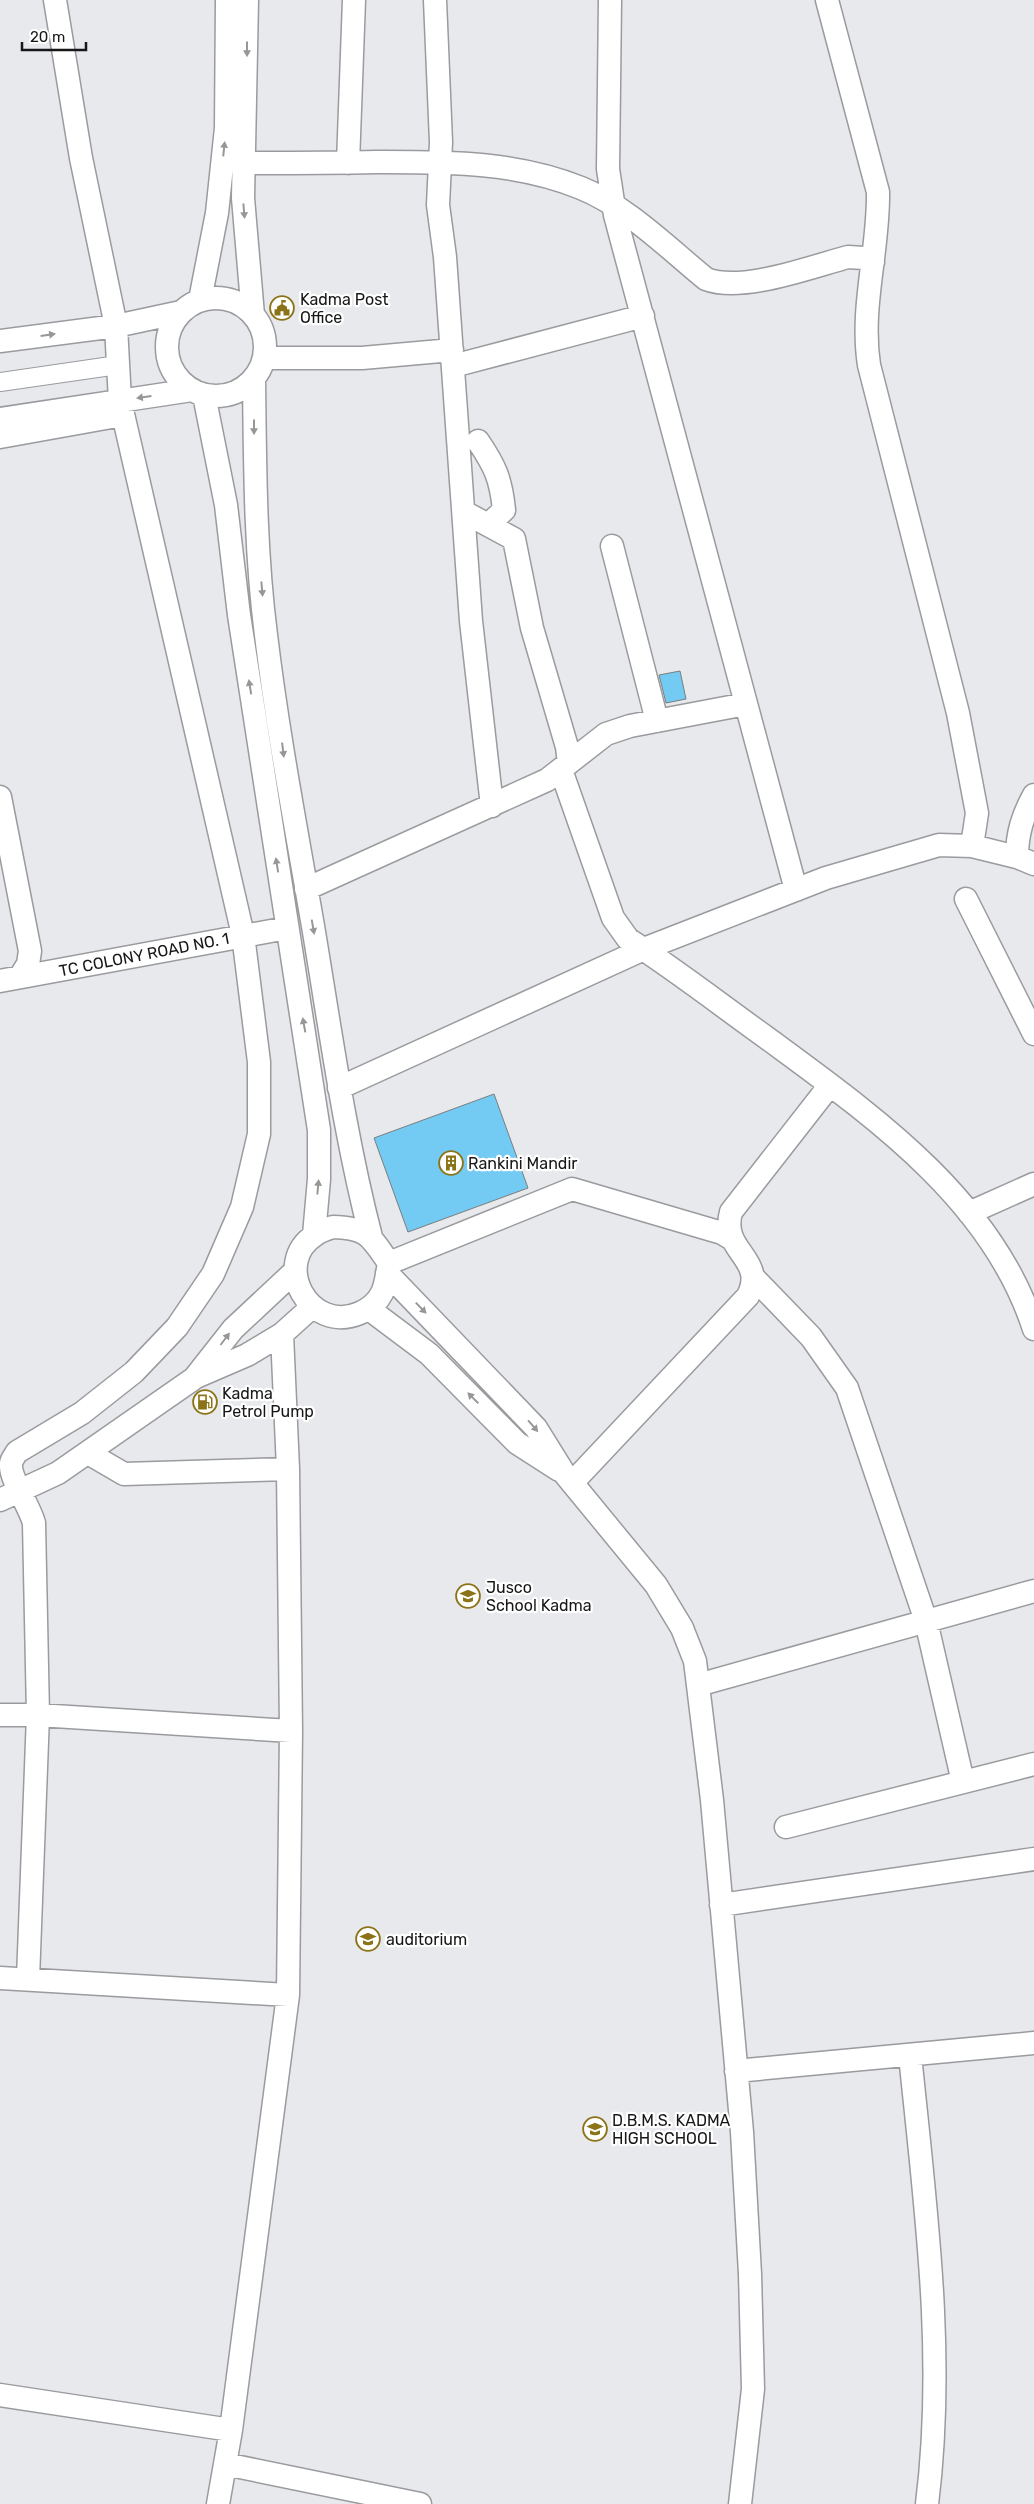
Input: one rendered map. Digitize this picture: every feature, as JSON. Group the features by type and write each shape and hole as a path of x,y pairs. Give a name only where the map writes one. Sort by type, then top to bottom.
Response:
{"street":[{"path":"28,1979 38,1715 34,1523 30,1509 11,1466 17,1452 82,1413 134,1372 177,1327 213,1274 242,1207 259,1134 259,1071 243,936 121,408 116,326 81,158 55,0"},
{"path":"200,300 217,213 226,128 227,0"},
{"path":"0,437 121,408 198,393 222,396 240,390 254,378 264,358 263,335 253,315 243,198 247,0"},
{"path":"348,163 354,0"},
{"path":"435,0 441,162 438,205 445,257 471,621 492,806"},
{"path":"610,0 608,169 614,205 796,890"},
{"path":"827,0 878,192 878,220 866,317 865,341 869,365 958,713 977,813 972,846"},
{"path":"244,163 441,162 504,167 544,175 582,188 614,205 706,279 718,284 750,282 848,257 864,258 873,262"},
{"path":"0,341 116,326 181,312 200,300 219,298 238,303 253,315"},
{"path":"181,312 169,331 167,354 175,375 198,393 226,505 239,615 319,1130 319,1179 314,1235"},
{"path":"264,358 452,358 643,316"},
{"path":"0,382 118,365"},
{"path":"254,378 255,498 266,635 288,790 339,1088 359,1189 371,1237 388,1268 536,1428 568,1478 656,1586 682,1628 695,1662 721,1905 736,2072 748,2246 754,2389 740,2504"},
{"path":"0,419 121,408"},
{"path":"478,441 499,477 504,510 488,525"},
{"path":"464,512 514,540 532,628 567,747 565,767 613,918 628,939 830,1085 888,1131 941,1179 992,1243 1027,1308 1034,1329"},
{"path":"612,546 657,721"},
{"path":"306,889 547,780 606,734 657,721 746,704"},
{"path":"1026,861 1018,838 1023,815 1034,795"},
{"path":"0,797 30,952 28,964 10,979"},
{"path":"339,1088 644,949 796,890 880,861 939,845 972,846 1026,861"},
{"path":"966,899 1034,1034"},
{"name":"TC COLONY ROAD NO. 1","path":"10,979 287,928"},
{"path":"830,1085 731,1212 728,1224 732,1239 752,1270 754,1278 811,1337 847,1388 926,1621 963,1782"},
{"path":"968,1213 1034,1184"},
{"path":"388,1268 572,1189 722,1234 732,1239"},
{"path":"371,1237 353,1227 332,1227 314,1235 300,1251 295,1270 299,1291 312,1307 330,1316 350,1317 369,1309 382,1293 388,1268"},
{"path":"196,1377 233,1329 295,1270"},
{"path":"568,1478 748,1296 754,1278"},
{"path":"0,1500 58,1472 196,1377 247,1356 282,1334 312,1307"},
{"path":"369,1309 429,1354 517,1443 568,1478"},
{"path":"218,2504 231,2430 288,1995 291,1731 288,1469 282,1334"},
{"path":"88,1452 124,1474 288,1469"},
{"path":"698,1685 1034,1591"},
{"path":"0,1715 38,1715 291,1731"},
{"path":"786,1827 1034,1764"},
{"path":"721,1905 1034,1860"},
{"path":"0,1978 288,1995"},
{"path":"736,2072 1034,2043"},
{"path":"910,2055 928,2238 935,2357 934,2448 927,2504"},
{"path":"0,2396 231,2430"},
{"path":"225,2464 411,2503"}],"building":[{"path":"680,671 686,699 666,703 659,675"},
{"name":"Rankini Mandir","path":"494,1094 528,1188 408,1232 374,1138"}],"place":[{"name":"Kadma Post Office","path":"282,308"},
{"name":"Rankini Mandir","path":"451,1163"},
{"name":"Kadma Petrol Pump","path":"205,1402"},
{"name":"Jusco School Kadma","path":"468,1596"},
{"name":"auditorium","path":"368,1939"},
{"name":"D.B.M.S. KADMA HIGH SCHOOL","path":"595,2129"}]}
